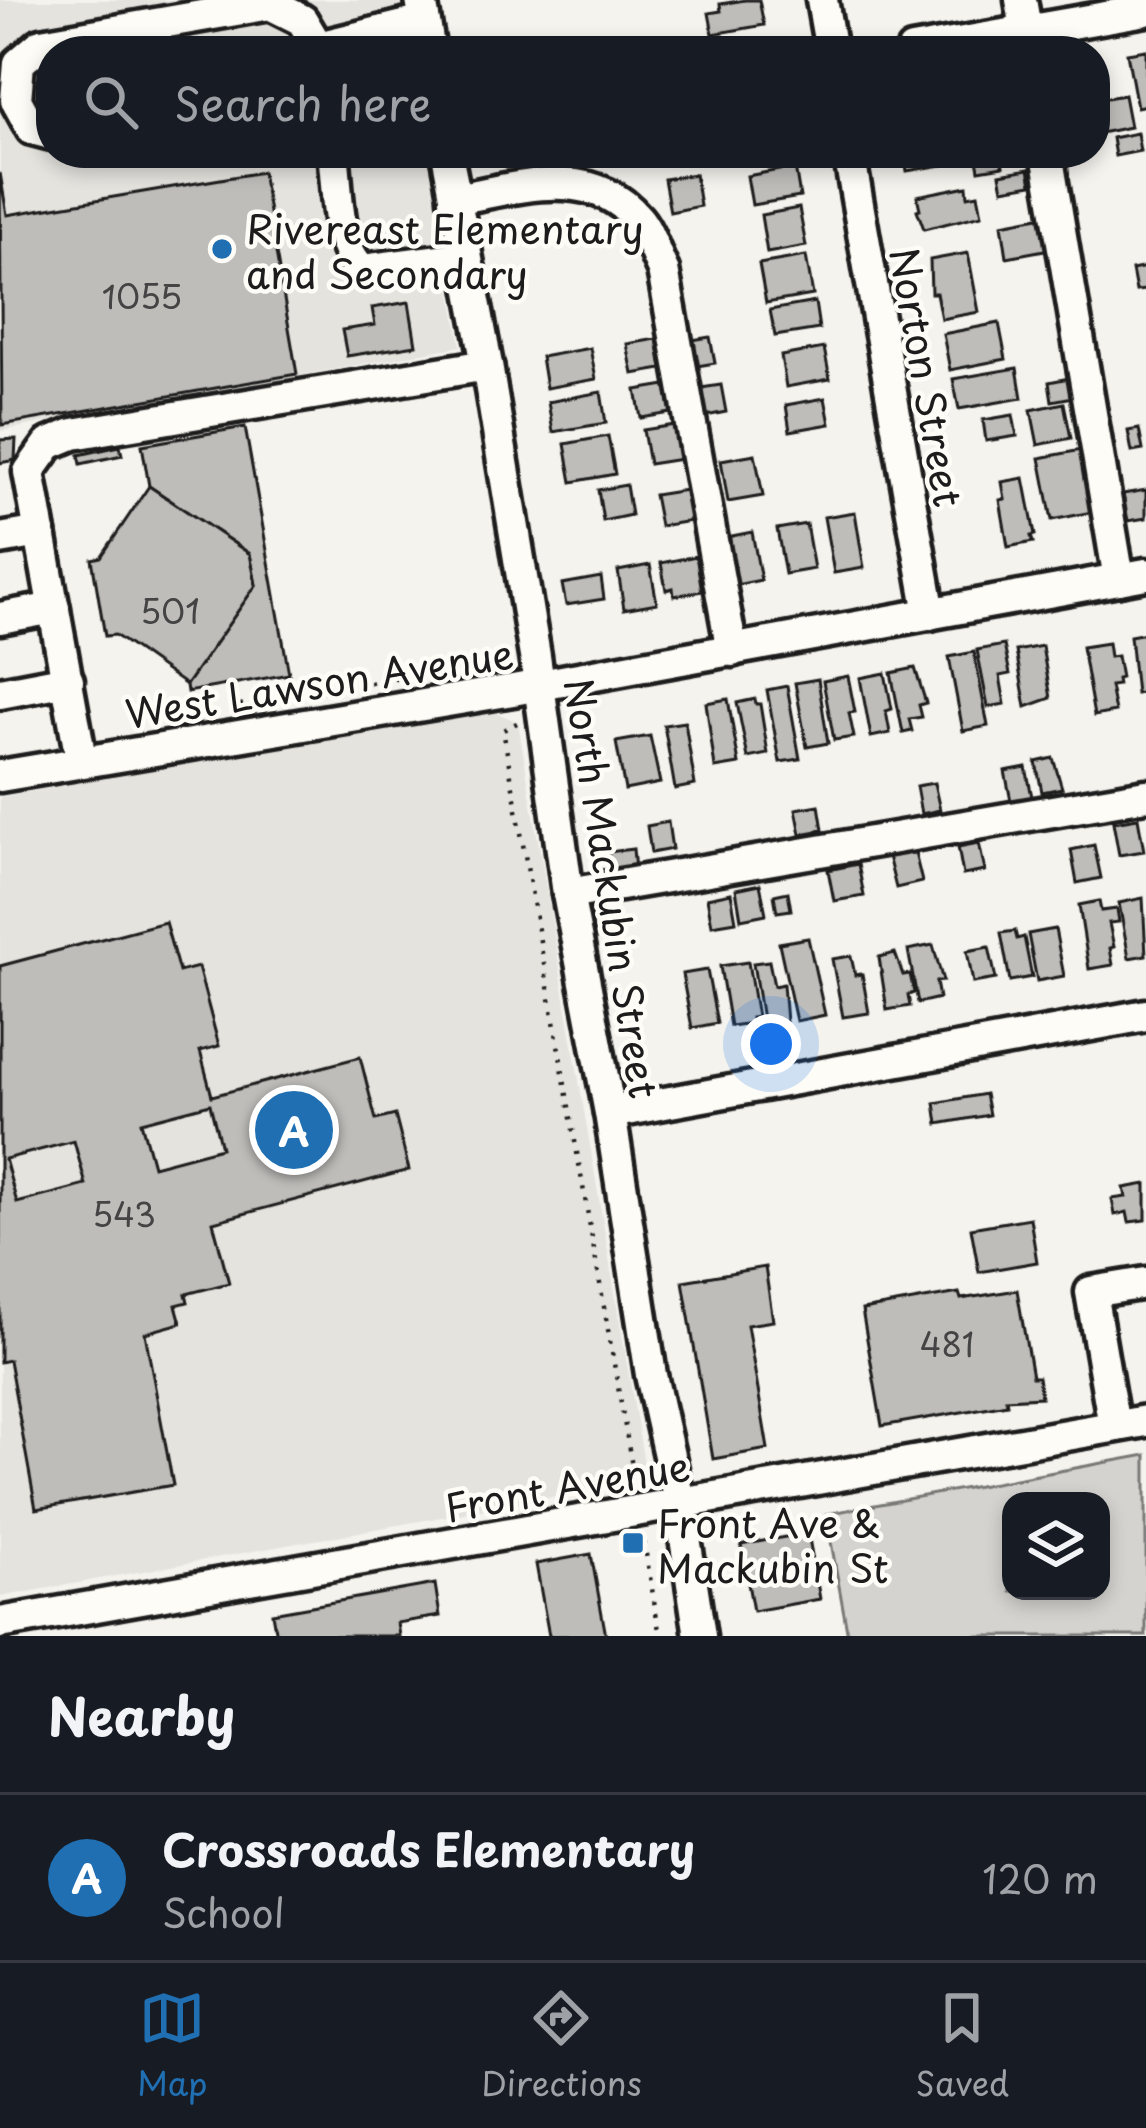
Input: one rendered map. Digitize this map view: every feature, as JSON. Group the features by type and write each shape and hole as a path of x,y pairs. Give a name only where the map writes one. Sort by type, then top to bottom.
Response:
{"street":[{"path":"822,0 828,36"},
{"path":"87,36 270,4 302,20 311,36"},
{"path":"983,36 1146,10"},
{"path":"374,36 425,24"},
{"path":"36,49 20,63 16,100 36,131"},
{"path":"335,168 351,261 363,270 464,257"},
{"name":"North Mackubin Street","path":"449,168 488,365 568,894 700,1636"},
{"name":"Norton Street","path":"852,168 930,614"},
{"path":"1051,168 1132,577"},
{"path":"454,199 570,182 603,190 640,221 663,270 733,650"},
{"path":"81,759 40,532 15,474 50,444 73,434 488,365"},
{"path":"0,539 40,532"},
{"name":"West Lawson Avenue","path":"0,776 540,686 1132,577"},
{"path":"0,618 55,608"},
{"path":"0,693 68,680"},
{"path":"568,894 1146,795"},
{"path":"610,1113 1146,1015"},
{"path":"1114,1426 1091,1292 1146,1283"},
{"name":"Front Avenue","path":"0,1623 1146,1420"}],"path":[{"path":"517,723 503,730 634,1478 642,1482"},
{"path":"644,1542 660,1636"}],"shaded area":[{"name":"Rivereast Elementary and Secondary","path":"0,0 400,0 406,36 36,36 36,168 430,168 461,346 0,431"},
{"path":"490,710 518,722 644,1464 629,1483 0,1597 0,797"},
{"path":"1146,1455 1146,1636 848,1636 826,1514"}],"building":[{"path":"759,0 764,25 713,34 709,13 721,11 720,4"},
{"path":"1146,50 1146,105 1137,107 1127,53"},
{"path":"1124,95 1130,127 1110,131 1110,97"},
{"path":"1137,133 1140,151 1115,156 1112,138"},
{"path":"795,168 800,197 752,205 747,176"},
{"path":"1029,169 1032,184 1003,189 1000,174"},
{"path":"262,172 297,374 2,425 0,173 7,215"},
{"path":"695,174 700,206 670,212 664,179"},
{"path":"967,186 968,196 978,194 982,215 924,229 917,196"},
{"path":"799,208 806,246 767,253 761,215"},
{"path":"1044,216 1050,249 1007,257 1002,224"},
{"path":"968,253 979,312 941,319 936,293 931,293 930,260"},
{"path":"806,256 813,295 766,303 759,264"},
{"path":"1146,267 1146,290 1136,291 1132,270"},
{"path":"409,302 416,345 347,356 342,330 375,325 372,308"},
{"path":"815,302 819,329 775,336 770,310"},
{"path":"999,323 1006,359 950,370 943,334"},
{"path":"710,337 715,363 697,366 692,340"},
{"path":"657,339 662,369 633,374 627,344"},
{"path":"590,348 596,379 546,388 541,357"},
{"path":"824,348 830,379 786,387 781,356"},
{"path":"1017,368 1022,398 959,409 953,379"},
{"path":"1069,378 1073,397 1052,401 1049,382"},
{"path":"666,385 671,413 641,418 636,390"},
{"path":"721,385 726,412 706,416 701,388"},
{"path":"601,392 606,423 553,432 548,402"},
{"path":"825,398 830,424 790,431 786,405"},
{"path":"1064,403 1071,438 1038,445 1031,410"},
{"path":"1013,415 1017,436 986,441 983,420"},
{"path":"675,425 681,459 649,464 643,430"},
{"path":"245,427 289,674 187,692 186,685 256,585 250,554 149,486 142,445"},
{"path":"1139,429 1143,450 1132,452 1128,431"},
{"path":"608,436 615,474 572,482 565,444"},
{"path":"16,439 15,460 0,463 0,440"},
{"path":"120,446 122,455 81,464 79,455"},
{"path":"1081,450 1092,512 1052,520 1040,458"},
{"path":"755,454 763,496 728,502 721,460"},
{"path":"1024,478 1035,535 1033,542 1008,547 1000,500 1005,499 1002,482"},
{"path":"626,485 631,515 603,521 598,490"},
{"path":"149,486 250,554 256,585 186,685 115,635 105,636 92,559 101,557"},
{"path":"686,490 691,521 660,526 654,495"},
{"path":"1146,490 1146,518 1128,521 1123,494"},
{"path":"855,512 864,568 834,573 824,517"},
{"path":"806,524 814,569 785,574 777,529"},
{"path":"752,532 761,580 736,585 727,537"},
{"path":"696,556 702,591 674,596 673,588 666,590 661,563"},
{"path":"650,565 657,603 624,609 618,571"},
{"path":"601,577 604,599 566,605 562,584"},
{"path":"1146,633 1146,692 1136,694 1130,636"},
{"path":"1108,643 1110,657 1117,656 1121,678 1118,685 1110,686 1115,712 1094,716 1082,647"},
{"path":"1004,645 1010,674 1000,676 1005,704 988,707 977,650"},
{"path":"1042,646 1051,698 1026,707 1016,651"},
{"path":"974,652 988,726 963,731 949,657"},
{"path":"915,668 926,703 919,705 922,717 909,719 912,731 903,733 891,673"},
{"path":"885,673 892,709 886,711 890,733 871,737 860,678"},
{"path":"848,676 854,737 834,740 823,681"},
{"path":"818,679 828,743 807,747 795,683"},
{"path":"787,686 800,759 780,762 767,690"},
{"path":"728,699 739,764 715,768 706,703"},
{"path":"755,699 760,704 768,754 748,758 737,703"},
{"path":"685,722 695,785 675,789 664,725"},
{"path":"650,736 660,783 625,790 616,742"},
{"path":"1053,758 1062,788 1042,792 1036,762"},
{"path":"1026,767 1032,797 1011,801 1005,771"},
{"path":"934,783 940,810 921,814 916,786"},
{"path":"819,805 823,830 801,834 796,809"},
{"path":"1138,818 1144,851 1119,855 1113,822"},
{"path":"668,822 672,849 651,853 647,826"},
{"path":"979,843 985,871 963,875 958,847"},
{"path":"1094,845 1101,878 1077,883 1071,850"},
{"path":"633,849 635,870 610,874 608,852"},
{"path":"914,849 922,882 896,888 888,856"},
{"path":"858,864 864,896 834,901 828,870"},
{"path":"760,884 766,914 741,919 736,889"},
{"path":"788,892 791,910 777,912 774,895"},
{"path":"731,893 736,921 712,925 707,898"},
{"path":"1143,898 1146,955 1129,958 1119,903"},
{"path":"1099,901 1101,911 1117,909 1119,922 1109,923 1113,965 1089,969 1079,905"},
{"path":"165,922 179,972 198,967 219,1046 200,1051 212,1096 360,1057 376,1120 395,1115 409,1170 213,1222 229,1283 186,1294 188,1302 176,1305 181,1323 145,1333 173,1485 36,1509 9,1360 0,1362 0,966","holes":["210,1104 221,1148 153,1166 141,1122","74,1141 86,1185 17,1203 5,1159"]},
{"path":"1055,929 1064,976 1037,981 1028,934"},
{"path":"1015,931 1017,939 1024,937 1032,977 1010,981 1001,933"},
{"path":"808,938 825,1015 796,1021 779,943"},
{"path":"933,945 943,981 936,982 939,998 918,1003 908,950"},
{"path":"989,947 996,979 973,983 967,951"},
{"path":"895,953 903,975 910,974 914,993 908,995 910,1006 887,1010 879,957"},
{"path":"851,956 855,975 862,974 869,1013 843,1017 832,959"},
{"path":"769,961 774,986 783,984 786,1022 763,1026 753,963"},
{"path":"748,962 757,1017 751,1018 752,1023 730,1026 720,966"},
{"path":"707,970 717,1023 692,1028 682,974"},
{"path":"985,1094 989,1115 938,1124 935,1103"},
{"path":"1146,1184 1146,1220 1129,1222 1127,1212 1115,1215 1112,1199 1126,1197 1124,1188"},
{"path":"1030,1218 1037,1262 979,1272 971,1228"},
{"path":"765,1267 773,1321 747,1325 768,1449 713,1459 683,1281"},
{"path":"1017,1290 1032,1377 1038,1377 1041,1397 1006,1399 1007,1404 882,1426 862,1310 959,1293 961,1299"},
{"path":"808,1533 820,1599 753,1611 741,1545"},
{"path":"591,1554 606,1636 549,1636 536,1564"},
{"path":"435,1584 440,1616 397,1623 399,1636 276,1636 272,1613"}],"place":[{"name":"Rivereast Elementary and Secondary","path":"222,249"},
{"name":"Crossroads Elementary","path":"294,1130"},
{"name":"Front Ave & Mackubin St","path":"633,1543"}]}
